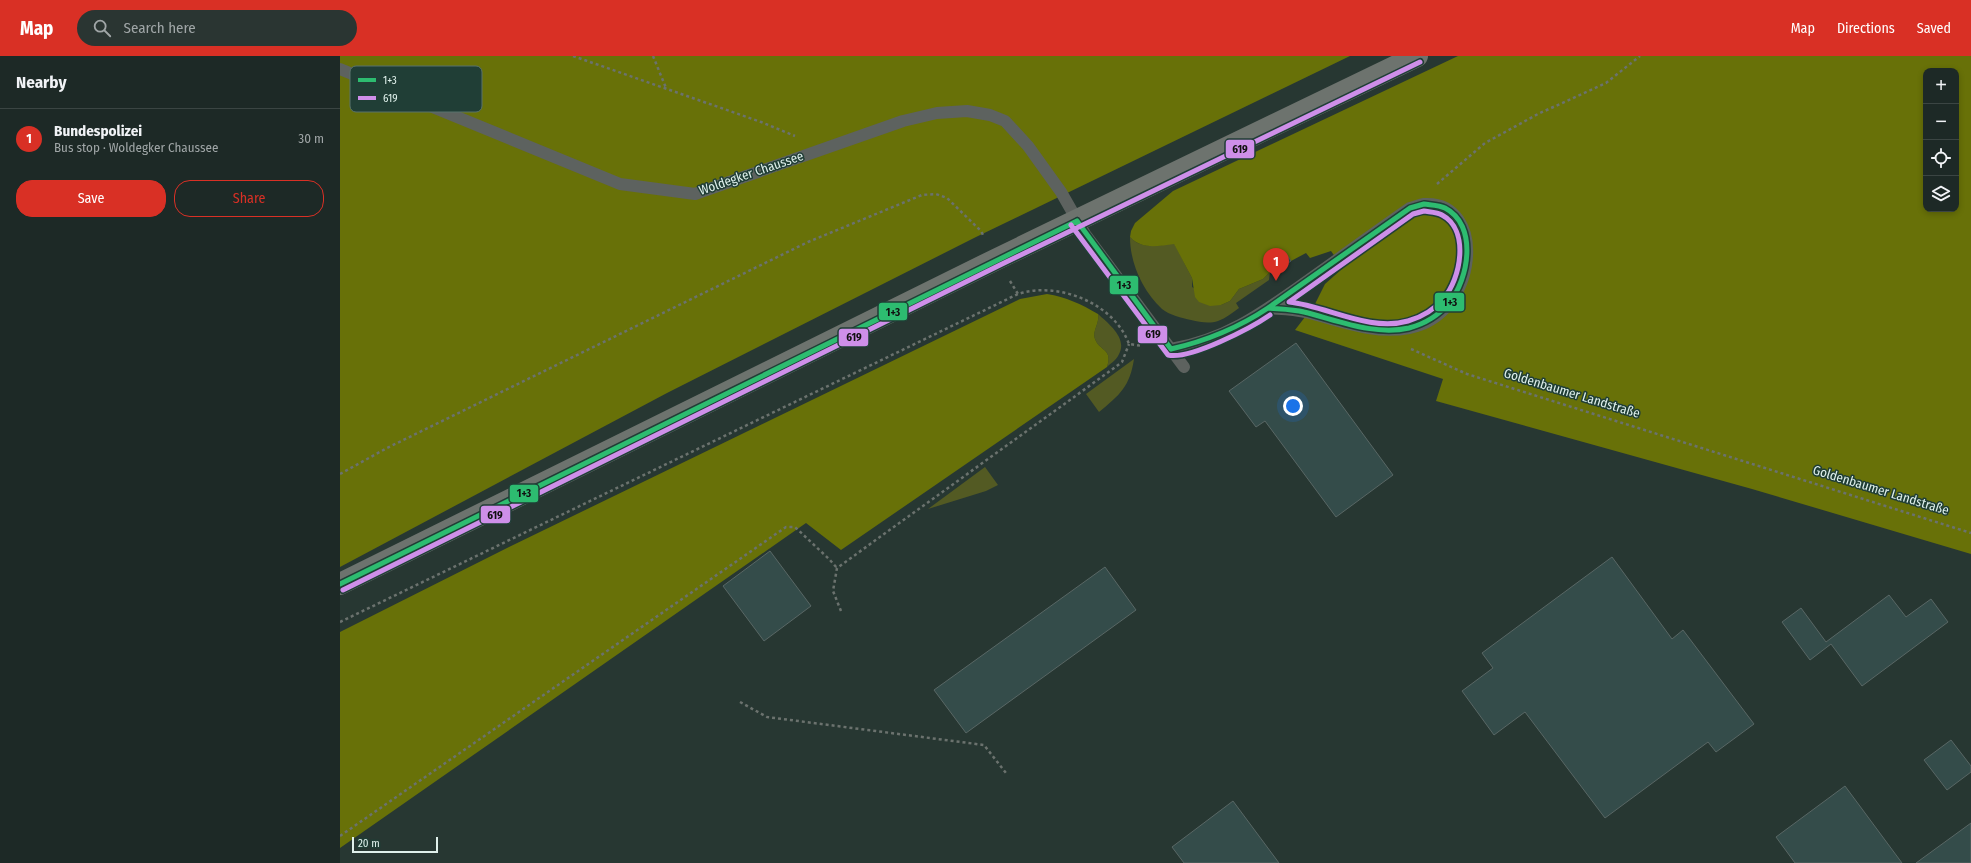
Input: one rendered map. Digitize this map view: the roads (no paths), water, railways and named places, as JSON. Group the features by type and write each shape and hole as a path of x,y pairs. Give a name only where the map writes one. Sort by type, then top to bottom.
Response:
{"main road":[{"path":"340,584 997,259 1417,56"}],"lane":[{"name":"Woldegker Chaussee","path":"340,69 350,73"},
{"name":"Woldegker Chaussee","path":"445,112 620,184 695,194 903,120 937,113 967,111 990,115 1005,122 1028,146 1061,192 1085,234 1184,367"},
{"path":"1171,349 1213,339 1236,329 1410,208 1424,204 1435,205 1447,210 1456,217 1463,227 1467,254 1466,269 1461,287 1443,311 1421,325 1390,330 1364,328 1303,312 1268,308"}],"place":[{"name":"Bundespolizei","path":"1276,281"}]}
